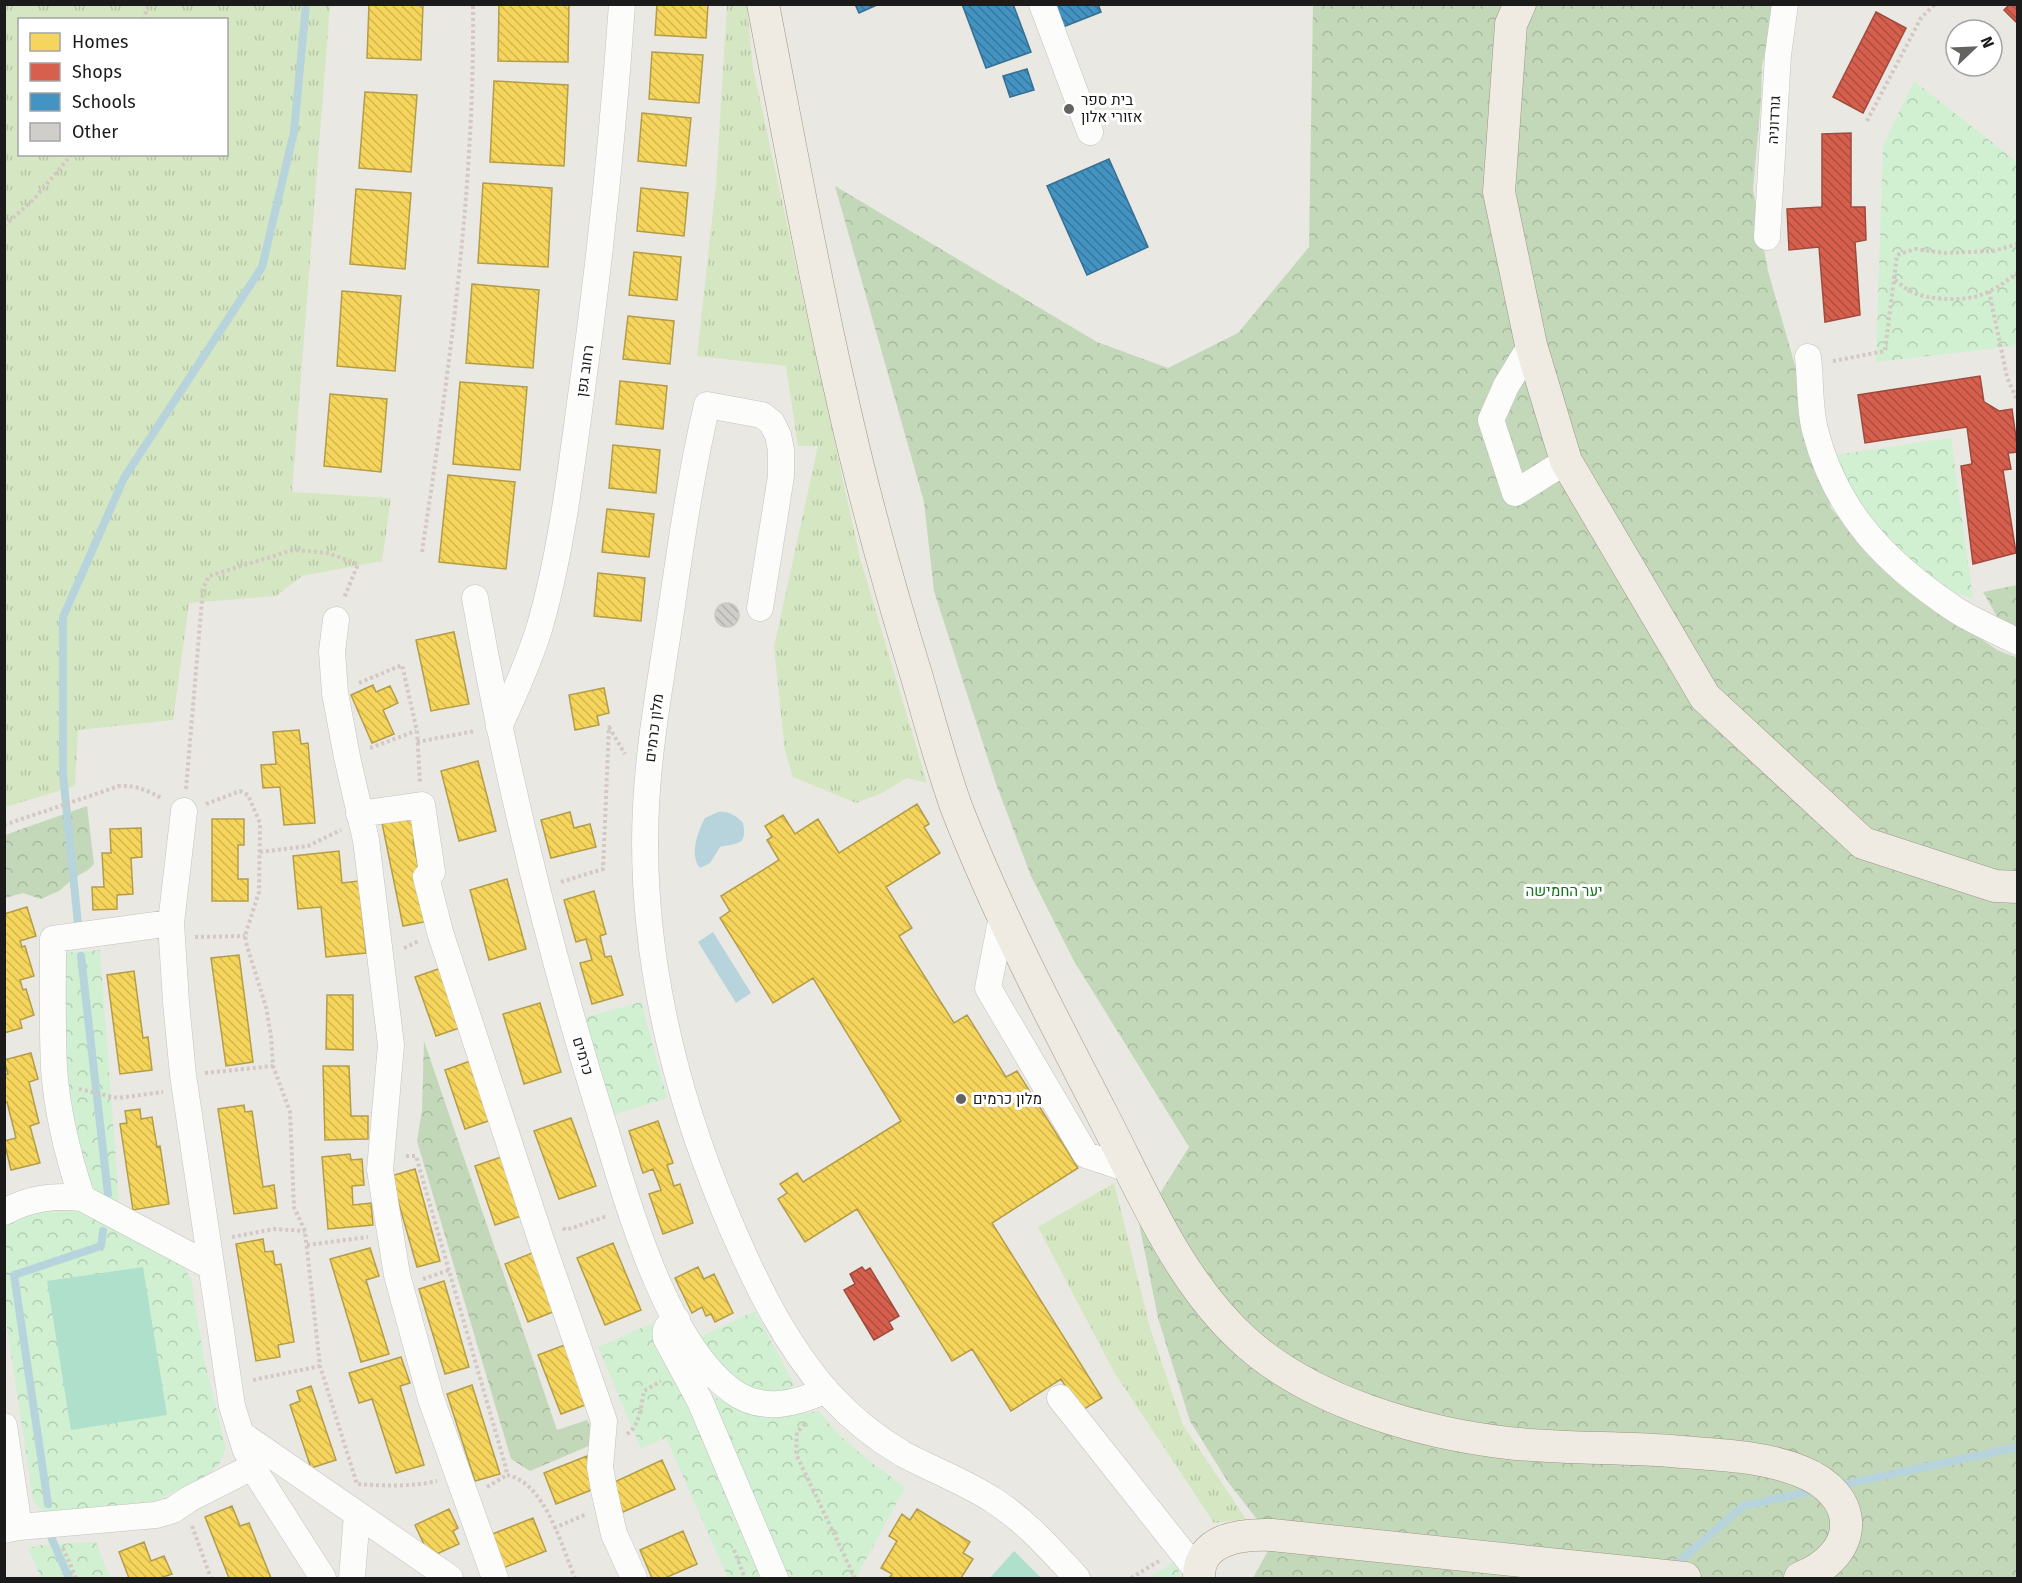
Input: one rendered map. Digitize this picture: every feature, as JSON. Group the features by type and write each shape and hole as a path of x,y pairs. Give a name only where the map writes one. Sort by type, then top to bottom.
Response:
{"main road":[{"path":"763,4 839,388 890,590 956,806 1015,946 1161,1229 1201,1295 1247,1344 1302,1382 1362,1409 1434,1430 1508,1443 1656,1450 1748,1459 1791,1467 1814,1477 1839,1498 1847,1518 1847,1529 1843,1542 1829,1563 1800,1578"},
{"path":"1520,4 1510,24 1499,192 1531,345 1566,461 1705,697 1863,843 1995,886 2018,887"},
{"path":"1192,1566 1214,1547 1229,1538 1248,1534 1272,1534 1686,1578"}],"street":[{"name":"רחוב גפן","path":"499,727 522,678 539,627 552,579 567,495 592,315 612,144 622,4"},
{"path":"1042,4 1090,132"},
{"name":"גורדוניה","path":"1767,237 1778,55 1785,4"},
{"path":"1531,345 1506,386 1491,420 1515,493 1566,461"},
{"path":"1808,361 1815,429 1834,486 1858,524 1893,562 1957,611 2018,642"},
{"name":"מלון כרמים","path":"760,608 781,476 781,450 778,435 772,423 762,415 707,405 685,514 655,715 649,764 645,841 651,939 669,1038 684,1095 711,1178 746,1259 785,1335 829,1393 857,1421 885,1443 980,1492 1010,1512 1038,1536 1077,1578"},
{"name":"כרמים","path":"475,598 499,727 537,890 579,1043 630,1208 654,1274 677,1320 702,1359 716,1376 741,1396 760,1403 779,1405 829,1393"},
{"path":"336,620 332,651 335,693 361,819 391,1045 380,1170 390,1234 397,1275 430,1399 495,1578"},
{"path":"361,819 422,805 432,872 426,877 440,932 604,1421 600,1467 607,1505 614,1534 634,1578"},
{"path":"184,811 171,930 184,1082 232,1406 258,1476 323,1578"},
{"path":"1002,916 988,988 1086,1155 1131,1170"},
{"path":"82,1198 70,1163 54,1069 53,939 171,930"},
{"path":"4,1212 32,1200 60,1195 82,1198 210,1266"},
{"path":"677,1320 667,1326 666,1338 700,1401 775,1578"},
{"path":"1060,1398 1192,1566"},
{"path":"4,1426 12,1528 156,1515 173,1510 254,1466"},
{"path":"241,1434 450,1578"},
{"path":"352,1578 357,1514"}],"path":[{"path":"422,552 444,400 462,248 472,94 473,4"},
{"path":"1867,121 1921,18 1935,4"},
{"path":"4,226 34,199 70,156"},
{"path":"1808,361 1885,351 1897,255 1915,249 1946,253 1993,251 2018,244"},
{"path":"1894,279 1910,291 1932,298 1977,296 2002,285 2018,272"},
{"path":"1989,291 2007,377 2018,402"},
{"path":"184,811 203,588 209,576 293,550 328,553 358,564 336,620"},
{"path":"335,693 402,665 417,731 422,805"},
{"path":"417,742 499,727"},
{"path":"537,890 603,869 609,727 626,757 633,762 649,764"},
{"path":"347,757 417,731"},
{"path":"4,825 119,786 130,785 145,789 184,811 240,791 249,795 260,823 260,852 258,892 245,936 266,1007 273,1066 290,1112 294,1207 305,1231 320,1366 361,1495 357,1514"},
{"path":"260,852 308,846 361,819"},
{"path":"171,930 245,936"},
{"path":"381,958 440,932"},
{"path":"56,1083 102,1096 118,1098 184,1082 273,1066"},
{"path":"381,1155 416,1156 507,1475 520,1479 545,1507 575,1578"},
{"path":"531,1208 566,1230 630,1208"},
{"path":"207,1241 274,1229 305,1231"},
{"path":"307,1245 390,1234"},
{"path":"229,1386 320,1366"},
{"path":"600,1447 631,1431 636,1422 644,1391 683,1369"},
{"path":"829,1393 797,1432 796,1454 855,1578"},
{"path":"357,1484 421,1485 458,1476"},
{"path":"184,1503 211,1578"},
{"path":"554,1528 607,1505"},
{"path":"62,1523 63,1548 76,1578"},
{"path":"1131,1578 1192,1566"}],"green space":[{"path":"5,4 330,5 292,492 391,498 382,561 302,576 276,596 189,603 173,720 78,730 75,786 5,807"},
{"path":"727,5 747,5 753,68 860,558 927,783 907,778 882,793 856,803 793,777 785,751 774,647 818,446 798,446 786,366 697,356 716,184"},
{"name":"יער החמישה","path":"1313,5 1776,5 1762,66 1753,189 1768,271 1798,376 1831,508 1869,555 1898,581 1997,650 2017,658 2017,1578 1253,1578 1270,1547 1263,1527 1228,1482 1190,1421 1158,1318 1139,1223 1122,1162 1154,1203 1189,1147 1074,961 1031,876 996,784 934,591 924,502 835,186 1097,342 1168,368 1238,333 1309,247"},
{"path":"1914,81 2017,162 2017,342 2014,346 1876,362 1883,146"},
{"path":"1951,438 1973,599 1954,592 1896,551 1853,500 1835,455"},
{"path":"2017,585 2017,629 2000,622 1983,592"},
{"path":"87,806 94,864 59,891 41,899 23,893 5,898 5,835"},
{"path":"100,950 119,1202 89,1193 67,1099 64,953"},
{"path":"641,1002 667,1098 609,1116 583,1018"},
{"path":"424,1041 557,1430 587,1420 591,1428 591,1445 530,1471 511,1459 417,1141 422,1110"},
{"path":"1114,1183 1150,1328 1183,1425 1246,1519 1214,1523 1114,1372 1038,1227"},
{"path":"39,1206 79,1208 181,1263 191,1279 204,1359 226,1448 219,1464 209,1474 155,1501 55,1514 42,1510 33,1499 5,1314 5,1223"},
{"path":"143,1267 167,1415 71,1430 47,1281"},
{"path":"755,1311 794,1384 790,1389 776,1393 749,1388 724,1369 700,1337"},
{"path":"660,1320 693,1375 714,1397 752,1413 787,1416 819,1411 848,1443 905,1487 856,1578 728,1578 666,1438 641,1448 598,1347"},
{"path":"96,1542 110,1578 41,1578 28,1548 41,1545"},
{"path":"1014,1551 1041,1578 990,1578"},
{"path":"1175,1562 1181,1578 1148,1578"}],"water":[{"path":"718,812 729,813 740,820 743,823 744,836 736,844 720,847 710,863 700,868 695,857 697,836 705,818"},
{"path":"713,932 751,993 736,1003 698,942"}],"building: Homes":[{"path":"369,4 423,4 421,60 367,58"},
{"path":"499,4 569,4 568,62 498,61"},
{"path":"657,4 708,4 706,38 655,35"},
{"path":"652,52 703,55 699,103 649,99"},
{"path":"494,81 568,85 564,166 490,162"},
{"path":"365,92 417,95 411,172 359,168"},
{"path":"642,113 691,118 686,166 638,161"},
{"path":"483,183 552,188 548,267 478,263"},
{"path":"641,188 688,193 684,236 637,231"},
{"path":"356,189 411,193 405,269 350,264"},
{"path":"634,252 681,257 677,300 629,295"},
{"path":"472,284 539,290 533,368 466,363"},
{"path":"342,291 401,296 395,371 337,366"},
{"path":"628,316 674,321 670,364 623,359"},
{"path":"620,381 667,386 663,429 616,424"},
{"path":"460,382 527,387 520,470 453,464"},
{"path":"330,394 387,399 381,472 324,466"},
{"path":"613,445 660,450 656,493 609,488"},
{"path":"448,475 515,482 506,569 439,562"},
{"path":"607,509 654,514 649,557 602,552"},
{"path":"598,573 645,578 641,621 594,616"},
{"path":"454,632 469,704 431,711 416,640"},
{"path":"373,685 376,692 390,686 398,703 383,710 394,734 372,743 351,695"},
{"path":"604,688 609,713 597,716 599,725 575,730 569,695"},
{"path":"299,730 301,744 308,743 315,823 284,825 280,787 263,788 261,765 276,764 273,732"},
{"path":"478,761 496,831 459,841 441,771"},
{"name":"מלון כרמים","path":"917,804 929,824 924,827 940,853 886,887 912,928 899,936 954,1023 967,1015 1006,1077 1017,1071 1078,1168 992,1223 1102,1398 1081,1411 1061,1379 1011,1411 972,1349 952,1361 857,1209 805,1242 778,1199 787,1193 780,1184 797,1173 803,1182 901,1121 813,978 773,1003 720,918 730,911 721,896 779,860 767,840 772,837 765,826 783,815 795,834 818,819 839,853"},
{"path":"570,812 574,828 590,824 596,847 551,858 541,820"},
{"path":"418,816 423,838 413,840 429,921 403,926 382,823"},
{"path":"212,819 244,819 244,845 238,845 238,879 248,879 248,901 212,901"},
{"path":"141,828 142,857 131,858 133,894 117,895 117,909 93,910 92,887 104,887 102,853 111,853 110,829"},
{"path":"339,851 342,883 359,881 366,953 326,957 321,907 298,909 293,856"},
{"path":"507,879 526,949 489,960 470,890"},
{"path":"594,891 606,934 600,936 605,957 611,956 623,995 592,1004 580,963 592,960 586,939 576,942 564,900"},
{"path":"27,907 36,936 20,941 22,947 25,946 34,976 20,980 23,990 26,989 34,1015 20,1020 22,1028 4,1033 4,914"},
{"path":"239,955 253,1062 226,1066 211,958"},
{"path":"447,966 468,1025 436,1036 415,977"},
{"path":"134,971 143,1038 148,1037 152,1070 120,1074 107,975"},
{"path":"327,995 353,995 353,1050 326,1049"},
{"path":"540,1003 561,1072 524,1084 503,1014"},
{"path":"31,1053 38,1079 29,1082 39,1123 30,1126 40,1163 11,1170 4,1141 16,1138 7,1102 4,1103 4,1075 8,1074 4,1060"},
{"path":"476,1059 497,1118 465,1129 445,1070"},
{"path":"323,1066 349,1066 351,1116 368,1116 368,1139 325,1140"},
{"path":"244,1105 245,1112 252,1111 263,1187 274,1185 277,1208 234,1214 218,1109"},
{"path":"140,1109 141,1119 152,1117 157,1147 160,1146 169,1204 133,1210 120,1124 127,1123 125,1111"},
{"path":"571,1118 596,1186 559,1199 534,1131"},
{"path":"658,1121 673,1163 667,1165 674,1186 680,1184 693,1223 663,1234 649,1194 661,1190 653,1169 643,1173 629,1131"},
{"path":"350,1154 351,1160 362,1159 364,1185 352,1186 353,1205 371,1203 373,1225 328,1229 322,1157"},
{"path":"507,1155 527,1214 495,1225 475,1166"},
{"path":"415,1169 440,1261 417,1267 391,1176"},
{"path":"263,1239 265,1252 273,1251 275,1265 281,1264 294,1342 278,1345 280,1357 256,1361 236,1244"},
{"path":"613,1243 641,1310 605,1325 577,1258"},
{"path":"370,1248 379,1276 366,1280 389,1354 361,1362 330,1259"},
{"path":"537,1251 560,1309 528,1322 505,1264"},
{"path":"698,1267 704,1279 714,1274 733,1313 715,1322 711,1314 706,1316 702,1307 692,1313 675,1278"},
{"path":"444,1281 469,1367 445,1374 419,1289"},
{"path":"570,1343 593,1402 561,1414 538,1355"},
{"path":"401,1357 410,1383 400,1386 424,1465 396,1473 372,1399 359,1403 349,1373"},
{"path":"472,1385 500,1474 475,1481 447,1394"},
{"path":"311,1386 336,1460 311,1468 290,1405 300,1401 297,1391"},
{"path":"587,1456 599,1487 556,1504 544,1473"},
{"path":"662,1460 675,1489 623,1512 610,1484"},
{"path":"232,1506 240,1526 249,1523 271,1578 229,1578 205,1517"},
{"path":"449,1509 458,1528 453,1531 459,1544 430,1557 415,1525"},
{"path":"917,1509 970,1542 963,1553 973,1559 961,1578 889,1578 892,1574 881,1568 897,1541 889,1536 902,1514 910,1520"},
{"path":"533,1518 546,1551 503,1568 490,1535"},
{"path":"683,1531 697,1564 665,1578 652,1578 640,1550"},
{"path":"144,1542 151,1561 164,1556 172,1574 160,1578 129,1578 119,1552"}],"building: Shops":[{"path":"2010,4 2018,4 2018,24 2004,10"},
{"path":"1876,12 1906,28 1863,113 1833,97"},
{"path":"1851,133 1851,207 1865,207 1866,240 1855,242 1860,315 1825,322 1819,247 1789,250 1787,209 1822,207 1822,134"},
{"path":"1980,376 1984,402 1999,411 2012,409 2018,452 2008,453 2011,469 2003,470 2016,553 1973,564 1961,466 1972,464 1967,427 1865,443 1858,395"},
{"path":"862,1267 865,1271 870,1268 899,1316 889,1322 893,1329 874,1340 844,1290 855,1284 850,1274"}],"building: Schools":[{"path":"855,4 879,4 859,13"},
{"path":"962,4 1013,4 1031,52 986,68"},
{"path":"1055,4 1098,4 1101,12 1063,27"},
{"path":"1027,69 1034,90 1010,97 1003,76"},
{"path":"1109,159 1148,247 1087,275 1047,186"}],"building: Other":[{"path":"727,603 732,604 738,610 738,620 732,626 727,627 722,626 716,620 715,615 716,610 722,604"}],"waterway":[{"path":"78,924 63,774 63,617 124,478 262,267 294,132 306,4"},
{"path":"81,956 108,1194"},
{"path":"48,1504 14,1275 101,1246 103,1231"},
{"path":"1837,1486 2018,1447"},
{"path":"1673,1567 1743,1506 1817,1490"},
{"path":"51,1537 69,1578"}],"place":[{"name":"בית ספר אזורי אלון","path":"1069,109"},
{"name":"מלון כרמים","path":"961,1099"}]}
